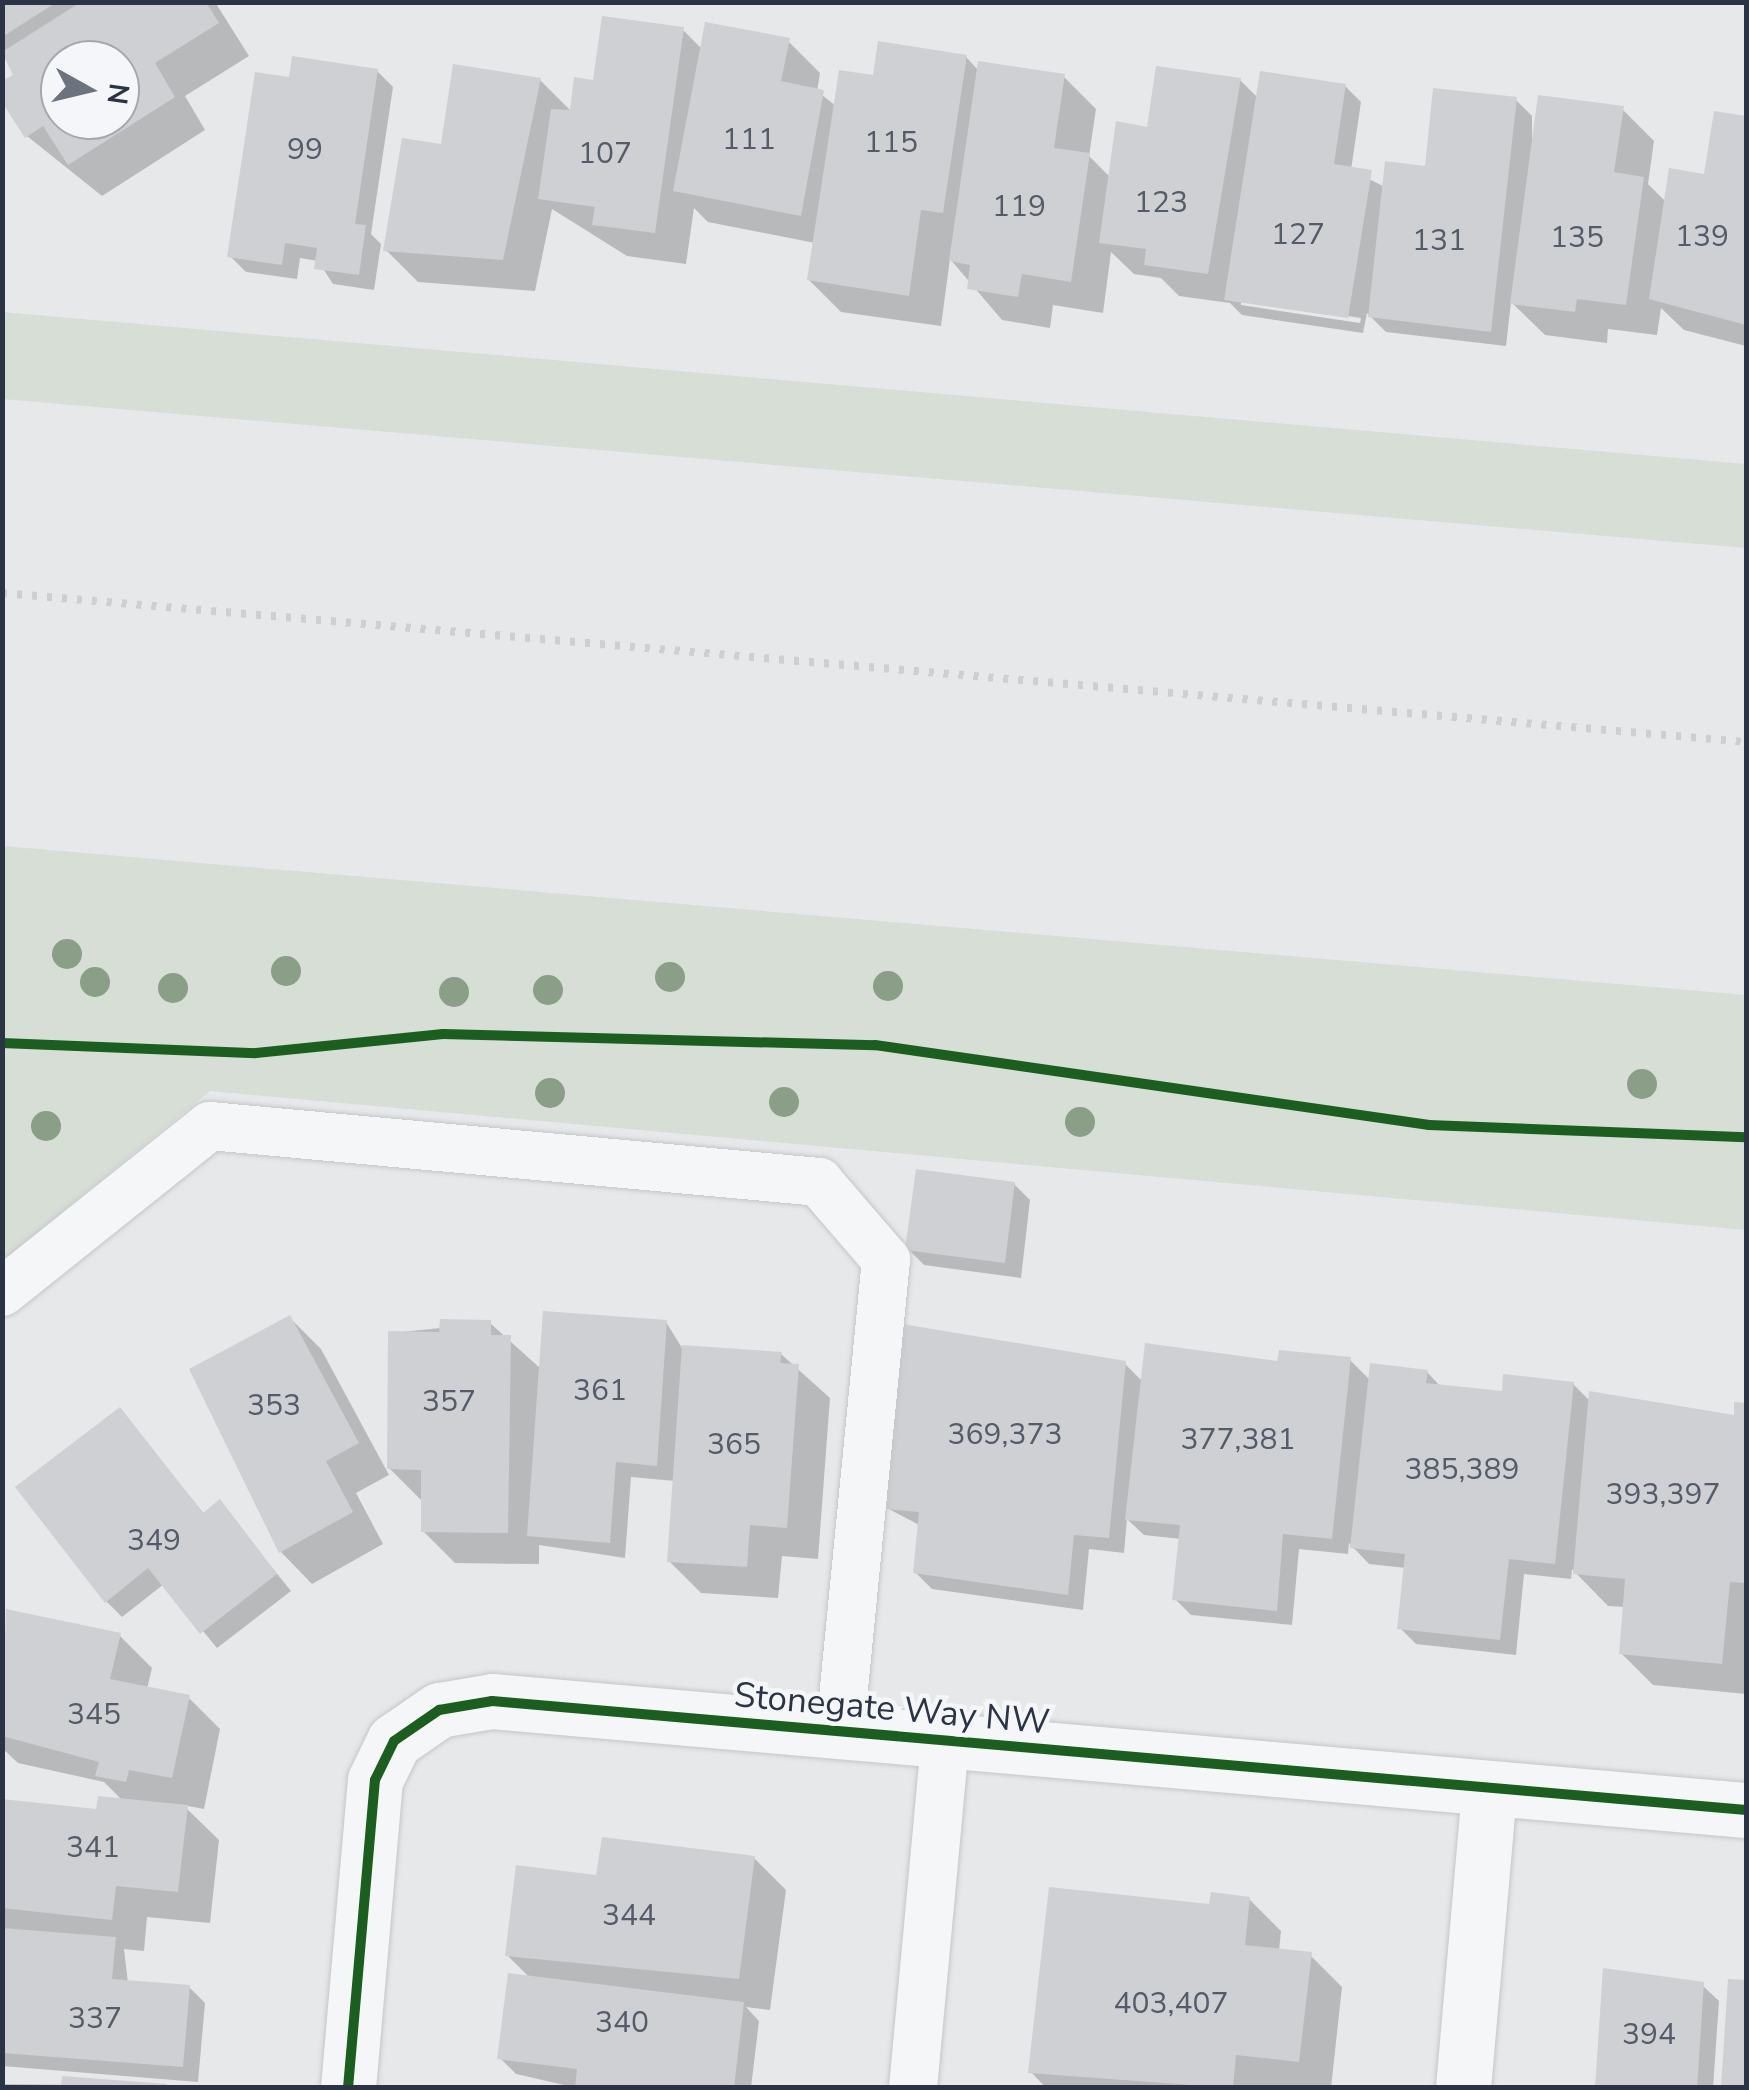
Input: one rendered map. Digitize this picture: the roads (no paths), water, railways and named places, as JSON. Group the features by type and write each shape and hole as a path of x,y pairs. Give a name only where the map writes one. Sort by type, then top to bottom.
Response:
{"street":[{"name":"Stonegate Way NW","path":"348,2088 375,1780 394,1741 439,1710 492,1701 1746,1810"},
{"path":"1463,2088 1489,1790"}],"lane":[{"path":"2,1292 210,1126 820,1182 886,1260 840,1732"},
{"path":"912,2088 945,1742"}],"railway":[{"path":"2,593 1746,742"}]}
